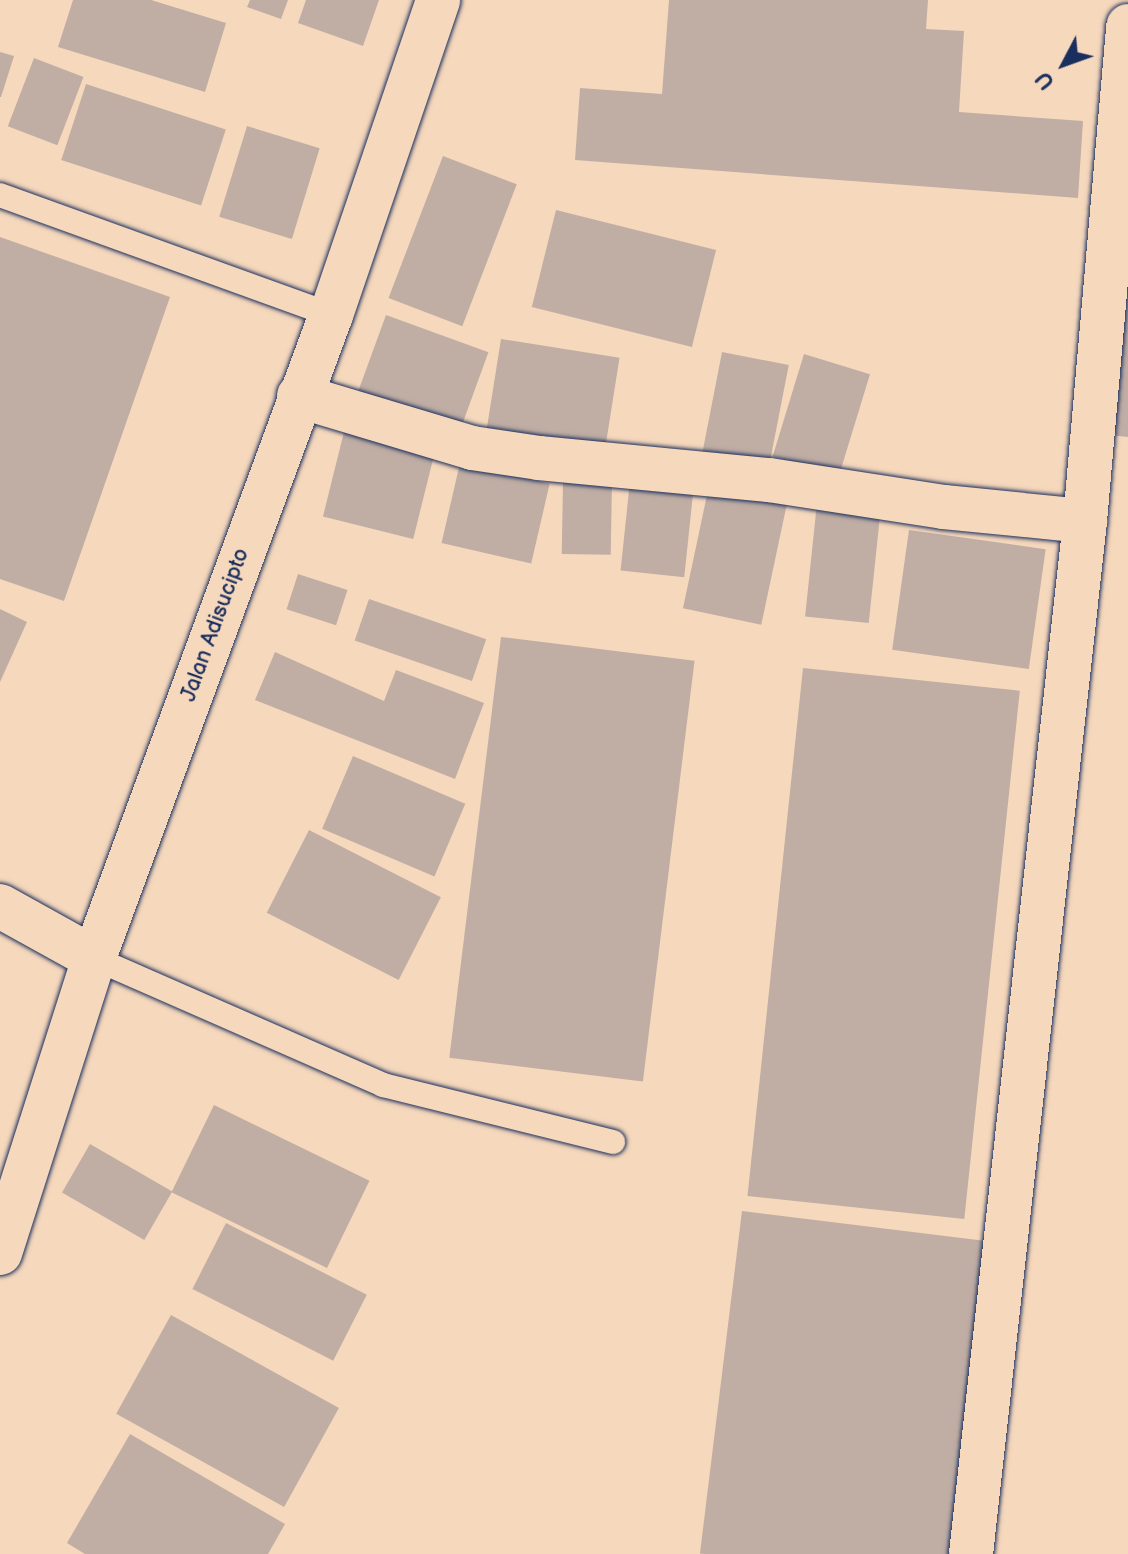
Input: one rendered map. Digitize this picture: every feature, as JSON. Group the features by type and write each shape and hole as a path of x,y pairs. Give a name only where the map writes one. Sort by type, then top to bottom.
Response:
{"street":[{"name":"Jalan Adisucipto","path":"0,1253 94,958 331,315 438,0"},
{"path":"971,1554 1085,521 1128,26"},
{"path":"299,396 499,452 1085,521"},
{"path":"0,906 94,958"}],"lane":[{"path":"0,195 331,315"},
{"path":"94,958 383,1085 613,1142"}],"building":[{"path":"73,0 151,0 226,23 205,92 58,47"},
{"path":"250,0 288,0 281,19 247,7"},
{"path":"306,0 379,0 363,46 298,23"},
{"path":"669,0 928,0 926,29 964,31 959,112 1083,121 1078,198 575,160 580,88 662,94"},
{"path":"0,52 14,56 1,97 0,97"},
{"path":"34,58 83,77 57,145 8,126"},
{"path":"86,84 226,129 201,206 61,160"},
{"path":"247,126 320,148 292,239 219,217"},
{"path":"443,156 517,184 462,326 389,298"},
{"path":"556,210 716,250 692,347 532,307"},
{"path":"0,237 170,297 64,601 0,579"},
{"path":"1128,265 1128,437 1110,435"},
{"path":"386,315 488,352 459,432 357,395"},
{"path":"501,339 620,358 604,454 486,435"},
{"path":"722,352 789,365 769,469 702,456"},
{"path":"804,354 870,374 839,476 773,456"},
{"path":"344,432 434,454 413,539 323,516"},
{"path":"460,463 550,484 531,564 442,543"},
{"path":"563,481 612,482 611,555 562,554"},
{"path":"630,481 694,488 684,577 621,571"},
{"path":"710,481 788,498 761,625 683,608"},
{"path":"817,503 881,510 869,623 805,616"},
{"path":"909,530 1046,549 1029,669 892,650"},
{"path":"298,574 347,590 336,625 287,609"},
{"path":"369,599 486,639 472,681 355,641"},
{"path":"0,609 27,622 0,682"},
{"path":"501,637 695,661 643,1082 449,1058"},
{"path":"275,652 384,701 396,670 484,703 455,779 255,700"},
{"path":"803,668 1020,691 964,1219 747,1196"},
{"path":"353,756 465,804 434,876 322,829"},
{"path":"309,830 441,897 399,980 267,913"},
{"path":"214,1105 369,1181 327,1268 171,1192"},
{"path":"90,1144 172,1192 144,1240 62,1192"},
{"path":"742,1211 998,1242 960,1554 700,1553"},
{"path":"226,1223 367,1295 333,1361 192,1289"},
{"path":"171,1315 339,1408 284,1507 116,1414"},
{"path":"130,1434 285,1524 268,1554 85,1554 67,1543"}]}
